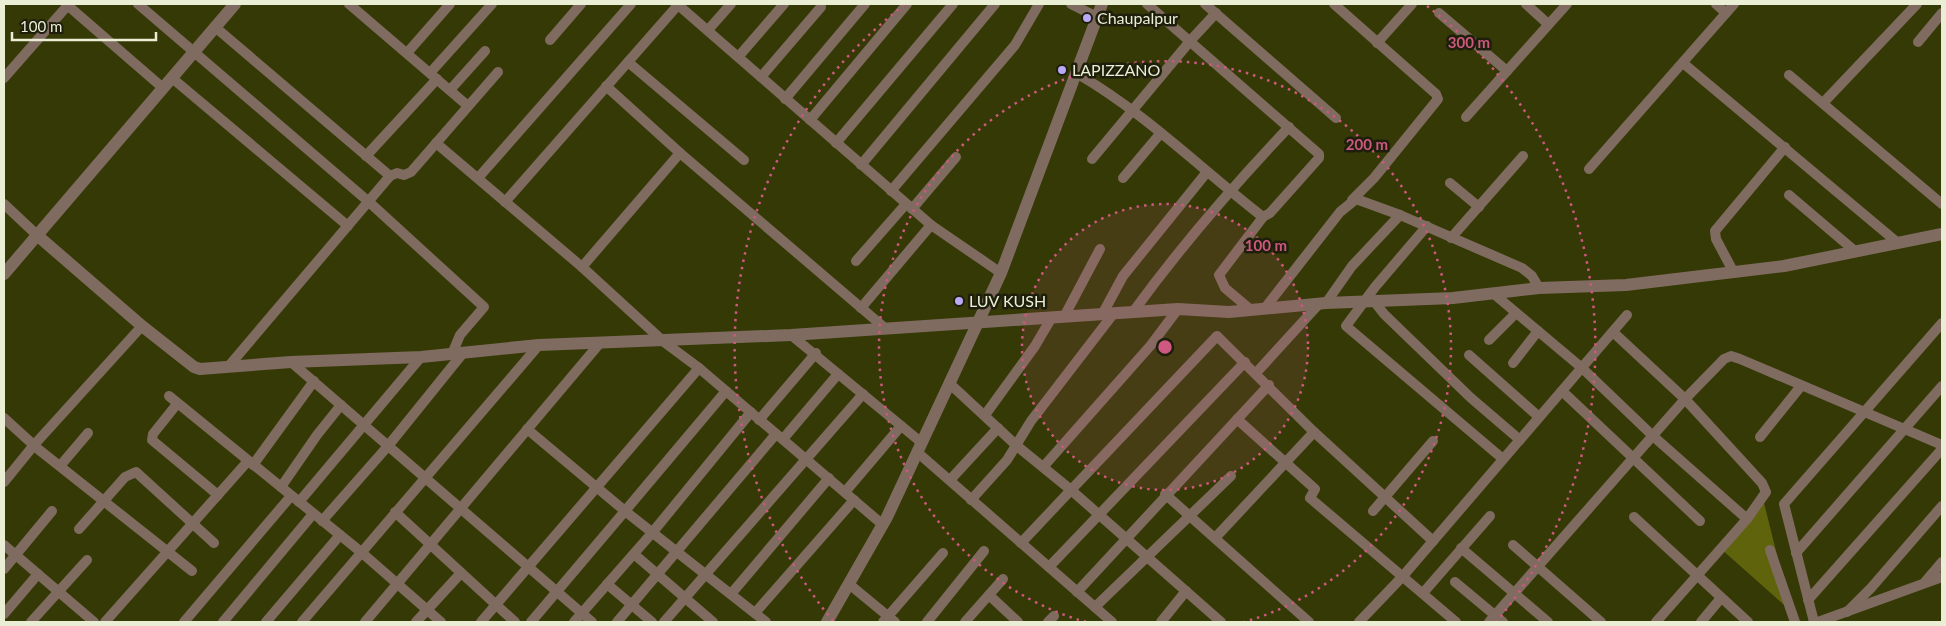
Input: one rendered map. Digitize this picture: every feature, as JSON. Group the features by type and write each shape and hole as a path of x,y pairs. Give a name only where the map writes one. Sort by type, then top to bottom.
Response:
{"street":[{"path":"138,4 369,202 484,307 460,335 458,354 388,446 322,521"},
{"path":"4,274 235,4"},
{"path":"350,4 468,106"},
{"path":"407,53 450,4"},
{"path":"366,156 492,4"},
{"path":"550,40 581,4"},
{"path":"478,178 631,4"},
{"path":"505,202 677,4 739,56 891,192 931,225 1001,273"},
{"path":"708,30 731,4"},
{"path":"739,56 784,4"},
{"path":"785,98 865,4"},
{"path":"810,120 907,4"},
{"path":"836,143 953,4"},
{"path":"860,165 995,4"},
{"path":"891,192 1016,45 1039,4"},
{"path":"1071,4 1097,17"},
{"path":"827,622 883,524 1001,273 1102,4"},
{"path":"1147,4 1315,149 1319,158 1282,200 1263,216 1219,275 1225,288 1250,310"},
{"path":"1205,4 1336,118"},
{"path":"1265,308 1340,212 1392,157 1438,98 1436,94 1334,4"},
{"path":"1377,43 1412,4"},
{"path":"1526,4 1548,24"},
{"path":"1466,117 1567,4"},
{"path":"1716,4 1726,13"},
{"path":"1589,169 1734,4"},
{"path":"4,78 67,5 163,88"},
{"path":"1822,104 1910,6"},
{"path":"761,77 821,7"},
{"path":"1092,160 1191,40 1216,13"},
{"path":"1439,13 1507,71"},
{"path":"1918,42 1942,13"},
{"path":"215,27 390,176"},
{"path":"450,90 485,51"},
{"path":"628,62 744,160"},
{"path":"1682,63 1898,243"},
{"path":"228,367 390,176 397,173 404,175 411,172 498,72"},
{"path":"1076,72 1108,91 1133,110 1160,134 1263,216"},
{"path":"1789,75 1942,204"},
{"path":"172,78 348,226"},
{"path":"606,86 680,153 886,329"},
{"path":"1133,312 1160,274 1229,190 1288,127"},
{"path":"1123,178 1160,134"},
{"path":"436,143 582,268 664,342 699,368 883,524"},
{"path":"1734,273 1716,239 1715,231 1785,147"},
{"path":"582,268 680,153"},
{"path":"1450,238 1523,156"},
{"path":"856,261 956,157"},
{"path":"971,500 1017,446 1031,421 1108,313 1123,276 1207,172"},
{"path":"1450,183 1478,206"},
{"path":"1789,195 1856,252"},
{"path":"1352,200 1361,200 1400,215 1527,271 1539,288"},
{"path":"4,204 142,326 194,367 200,369 291,362 421,357 539,345 664,342 792,335 1065,315 1178,309 1229,312 1322,303 1494,294 1539,288 1598,288 1784,266 1942,233"},
{"path":"1256,373 1322,303 1352,266 1400,215"},
{"path":"861,308 931,225"},
{"path":"1427,226 1369,301 1346,326 1503,459"},
{"path":"1065,315 1100,249"},
{"path":"1494,294 1582,368 1653,436 1747,519"},
{"path":"1369,301 1471,398 1520,440"},
{"path":"1044,466 1151,345 1178,309"},
{"path":"1489,340 1516,313"},
{"path":"1359,622 1403,576 1627,315"},
{"path":"985,415 1035,346 1052,317"},
{"path":"1814,622 1785,509 1786,501 1942,323"},
{"path":"4,482 34,445 142,326"},
{"path":"1513,363 1538,331"},
{"path":"1613,332 1685,399 1765,487 1764,497 1747,519 1656,622"},
{"path":"792,335 816,353 838,374 901,426 919,448 971,500 1112,622"},
{"path":"1022,543 1217,336 1269,385 1314,432 1433,540"},
{"path":"365,622 600,343"},
{"path":"302,622 539,345"},
{"path":"760,420 816,353"},
{"path":"1469,356 1539,417"},
{"path":"1455,582 1496,620 1515,593 1538,566 1717,363 1731,356 1906,429 1942,447 1808,600"},
{"path":"184,622 295,499 365,426 421,357"},
{"path":"291,362 592,622"},
{"path":"1049,567 1245,362"},
{"path":"481,622 699,368"},
{"path":"617,622 779,436 838,374"},
{"path":"105,622 218,495 251,463 298,407 297,403 314,382"},
{"path":"950,383 1017,446 1044,466 1221,622"},
{"path":"1077,592 1165,494 1269,385"},
{"path":"1760,437 1801,386"},
{"path":"1796,553 1942,386"},
{"path":"1562,390 1700,522"},
{"path":"531,622 726,391"},
{"path":"664,622 863,394"},
{"path":"218,495 152,440 153,434 173,400 361,552 441,622"},
{"path":"281,487 317,435 341,406"},
{"path":"574,622 634,554 751,412"},
{"path":"4,418 34,445 170,551 192,571"},
{"path":"1237,419 1315,489 1310,498 1456,622"},
{"path":"845,492 901,426"},
{"path":"950,480 998,428"},
{"path":"527,429 625,511 766,622"},
{"path":"1215,538 1314,432"},
{"path":"60,466 88,433"},
{"path":"1373,511 1433,441"},
{"path":"79,529 125,477 136,472 214,543"},
{"path":"1095,607 1231,476"},
{"path":"731,594 829,478"},
{"path":"1165,494 1309,622"},
{"path":"755,613 854,500"},
{"path":"1847,612 1871,588 1942,506"},
{"path":"4,570 52,511"},
{"path":"395,512 515,622"},
{"path":"223,622 313,514"},
{"path":"1423,593 1490,516"},
{"path":"1634,517 1745,621"},
{"path":"266,622 340,535"},
{"path":"4,545 94,622"},
{"path":"1513,545 1601,622"},
{"path":"1461,548 1548,622"},
{"path":"1770,550 1795,622"},
{"path":"927,622 984,551"},
{"path":"849,584 889,620 942,553"},
{"path":"634,554 713,622"},
{"path":"31,622 87,560"},
{"path":"1924,584 1942,562"},
{"path":"416,622 461,573"},
{"path":"4,614 38,574"},
{"path":"1818,622 1942,577"},
{"path":"965,622 1004,579"},
{"path":"607,584 652,622"},
{"path":"1161,622 1186,591"},
{"path":"989,595 1014,621"},
{"path":"1701,622 1721,598"}],"shaded area":[{"path":"1764,503 1791,611 1720,548"}],"place":[{"name":"Chaupalpur","path":"1087,18"},
{"name":"LAPIZZANO","path":"1062,70"},
{"name":"LUV KUSH","path":"959,301"}]}
